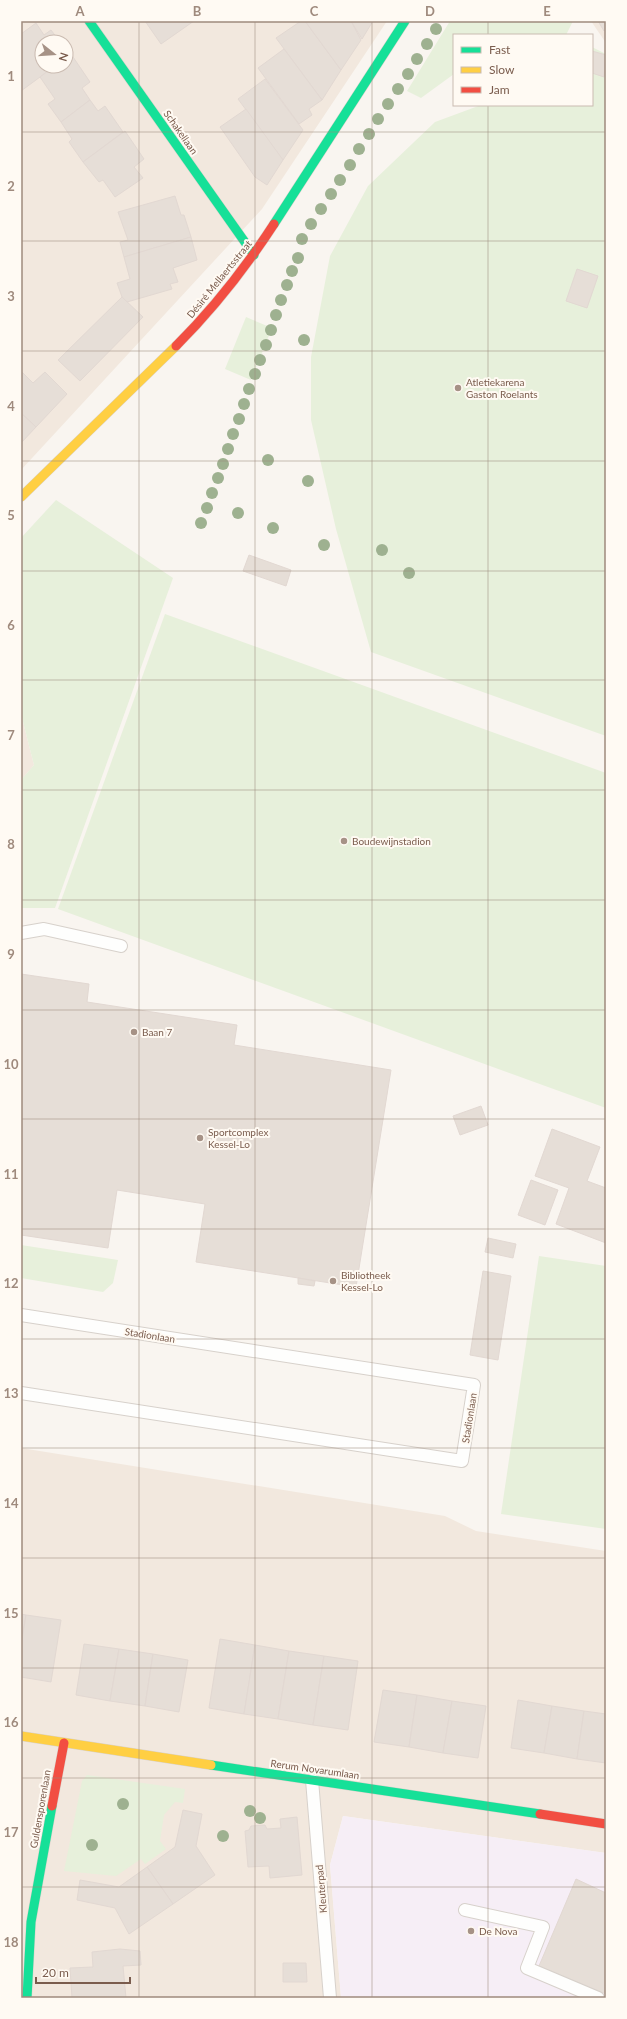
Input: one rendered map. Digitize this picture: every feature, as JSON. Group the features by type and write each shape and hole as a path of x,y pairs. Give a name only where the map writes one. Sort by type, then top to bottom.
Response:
{"street":[{"name":"Schakellaan","path":"89,21 254,255"},
{"name":"Désiré Mellaertsstraat","path":"21,497 188,334 254,255 405,21"},
{"name":"Rerum Novarumlaan","path":"21,1736 606,1824"},
{"name":"Guldensporenlaan","path":"27,1998 31,1922 64,1743"}],"lane":[{"path":"21,933 44,929 121,946"},
{"name":"Stadionlaan","path":"21,1315 474,1385 462,1462 21,1393"},
{"name":"Kleuterpad","path":"312,1780 330,1998"},
{"path":"465,1910 543,1927 527,1968 598,1998"}],"shaded area":[{"path":"21,21 387,21 262,209 21,470"},
{"path":"591,21 606,21 606,43"},
{"path":"21,714 34,765 21,780"},
{"path":"21,1448 445,1516 476,1531 606,1551 606,1853 343,1816 330,1865 341,1998 21,1998"},
{"name":"De Nova","path":"343,1816 606,1853 606,1998 341,1998 330,1865"}],"green space":[{"path":"450,21 573,21 566,34 453,34 453,75 421,98 407,91"},
{"name":"Atletiekarena Gaston Roelants","path":"593,48 606,54 606,736 371,652 336,529 311,420 311,357 330,256 368,186 435,122 478,106 593,106"},
{"path":"246,317 272,328 251,380 225,369"},
{"path":"56,500 173,578 55,908 21,908 21,780 34,765 21,714 21,538"},
{"name":"Boudewijnstadion","path":"165,614 606,773 606,1108 58,909"},
{"path":"21,1245 118,1260 113,1283 103,1292 21,1278"},
{"path":"539,1256 606,1266 606,1529 501,1514"},
{"path":"87,1775 185,1789 183,1803 175,1802 164,1815 160,1841 166,1849 145,1864 141,1859 116,1876 64,1871 82,1781"}],"building":[{"path":"145,21 194,21 161,44"},
{"path":"301,21 305,21 341,70 322,100 276,38"},
{"path":"305,21 351,21 361,40 341,70"},
{"path":"351,21 373,21 362,39"},
{"path":"598,21 606,21 606,29 604,31"},
{"path":"36,23 43,34 34,34 34,74 44,74 21,91 21,34"},
{"path":"51,30 54,34 45,34"},
{"path":"284,49 322,100 309,109 312,115 299,124 258,68"},
{"path":"593,51 606,55 604,77 593,73"},
{"path":"74,58 90,82 82,88 90,100 61,122 48,104 55,99 40,77 44,74 74,74"},
{"path":"265,79 303,130 283,160 238,99"},
{"path":"90,100 98,111 105,106 123,132 83,162 69,142 72,139 61,122"},
{"path":"246,109 283,160 267,185 255,177 220,127"},
{"path":"125,131 144,159 134,167 143,178 115,197 103,180 99,182 83,162"},
{"path":"175,196 181,215 184,215 191,237 124,257 120,242 128,240 118,212"},
{"path":"191,237 197,260 173,268 178,282 170,284 172,289 127,302 122,297 117,283 130,279 124,257"},
{"path":"577,269 598,276 587,308 566,301"},
{"path":"122,297 143,317 80,381 58,360"},
{"path":"21,371 33,383 45,372 67,394 36,427 21,413"},
{"path":"21,413 36,427 21,443"},
{"path":"249,555 291,570 286,586 243,571"},
{"name":"Sportcomplex Kessel-Lo","path":"21,974 89,984 87,1002 237,1025 234,1045 391,1070 356,1287 196,1262 205,1204 117,1190 108,1248 21,1235"},
{"path":"481,1106 488,1125 460,1135 453,1116"},
{"path":"552,1129 600,1147 587,1181 606,1188 606,1243 556,1224 569,1188 535,1176"},
{"path":"531,1180 558,1190 545,1225 518,1215"},
{"path":"488,1238 516,1244 513,1258 485,1252"},
{"path":"483,1271 511,1276 498,1360 470,1355"},
{"path":"298,1278 315,1281 314,1286 298,1284"},
{"path":"21,1614 26,1615 21,1645"},
{"path":"26,1615 61,1620 51,1682 21,1677 21,1645"},
{"path":"220,1639 255,1645 244,1714 209,1708"},
{"path":"84,1644 119,1649 110,1701 76,1695"},
{"path":"255,1645 289,1651 278,1719 244,1714"},
{"path":"119,1649 153,1654 145,1706 110,1701"},
{"path":"289,1651 324,1656 313,1725 278,1719"},
{"path":"153,1654 188,1660 179,1712 145,1706"},
{"path":"324,1656 358,1661 348,1730 313,1725"},
{"path":"383,1690 417,1695 409,1747 374,1742"},
{"path":"417,1695 452,1701 443,1753 409,1747"},
{"path":"518,1700 552,1706 544,1753 511,1748"},
{"path":"452,1701 486,1706 478,1758 443,1753"},
{"path":"552,1706 584,1711 577,1759 544,1753"},
{"path":"584,1711 606,1714 606,1763 577,1759"},
{"path":"183,1810 202,1814 196,1846 215,1875 173,1904 147,1867 175,1847"},
{"path":"297,1817 302,1875 270,1878 269,1866 248,1867 245,1831 249,1830 251,1826 265,1825 267,1829 281,1828 280,1819"},
{"path":"147,1867 173,1904 129,1934 115,1908 77,1900 80,1880 119,1887"},
{"path":"576,1879 606,1893 606,1994 539,1966"},
{"path":"120,1949 140,1951 141,1965 123,1966 126,1998 72,1998 70,1968 93,1967 92,1952"},
{"path":"283,1963 306,1963 307,1982 283,1982"}],"traffic: fast":[{"path":"89,21 254,255"},
{"path":"274,224 405,21"},
{"path":"211,1765 540,1814"},
{"path":"27,1998 31,1922 52,1806"}],"traffic: slow":[{"path":"21,497 176,346"},
{"path":"21,1736 211,1765"}],"traffic: jam":[{"path":"176,346 203,318 228,288 274,224"},
{"path":"52,1806 64,1743"},
{"path":"540,1814 606,1824"}],"place":[{"name":"Atletiekarena Gaston Roelants","path":"458,388"},
{"name":"Boudewijnstadion","path":"344,841"},
{"name":"Baan 7","path":"134,1032"},
{"name":"Sportcomplex Kessel-Lo","path":"200,1138"},
{"name":"Bibliotheek Kessel-Lo","path":"333,1281"},
{"name":"De Nova","path":"471,1931"}]}
